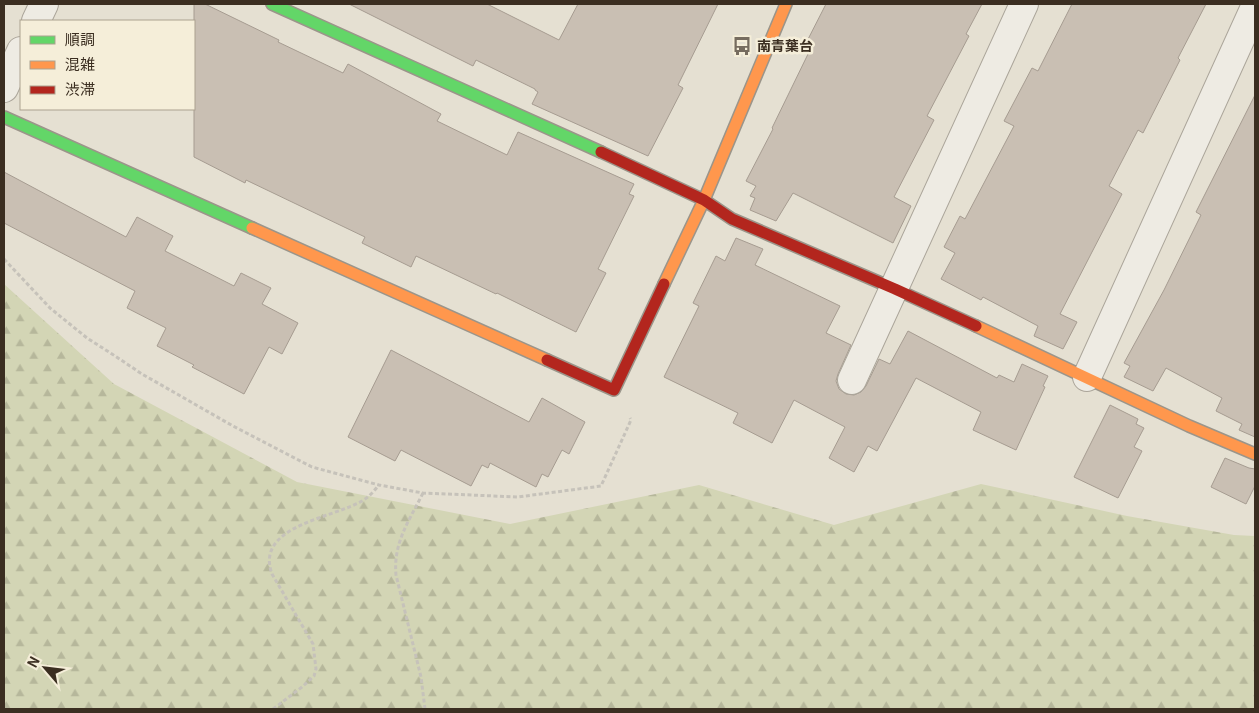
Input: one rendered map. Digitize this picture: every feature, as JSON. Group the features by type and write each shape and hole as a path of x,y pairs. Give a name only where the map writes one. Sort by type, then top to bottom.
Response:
{"street":[{"path":"36,20 44,4"},
{"path":"272,4 665,181 704,200 732,219 895,289 1189,426 1255,454"},
{"path":"4,117 614,390 704,200 786,4"},
{"path":"852,380 1024,4"},
{"path":"1087,377 1255,7"},
{"path":"4,88 20,53"}],"path":[{"path":"4,259 50,308 87,338 142,374 233,426 312,467 379,485 423,493 518,497 601,486 631,420 614,390"},
{"path":"273,709 302,688 314,676 316,670 313,644 270,569 268,564 270,551 276,540 296,528 362,501 374,492 379,485"},
{"path":"423,493 398,543 394,560 421,677 425,709"}],"green space":[{"path":"4,284 114,384 297,482 510,524 699,485 834,525 981,484 1127,516 1234,535 1255,536 1255,709 4,709"}],"building":[{"path":"194,4 205,4 343,73 348,64 441,114 437,121 507,155 518,132 634,184 629,194 634,196 598,269 606,273 576,332 416,256 411,267 362,243 365,237 246,180 245,183 194,157"},
{"path":"349,4 487,4 559,40 578,4 718,4 678,85 683,88 648,156 532,104 538,92 535,89 476,60 473,66"},
{"path":"826,4 982,4 966,34 969,36 927,116 934,120 894,197 911,206 893,243 793,193 776,221 750,210 755,198 750,196 756,186 746,181 809,52 803,49"},
{"path":"1072,4 1206,4 1143,133 1138,130 1109,186 1122,194 1060,314 1077,322 1063,349 1034,336 1038,326 983,297 981,300 941,279 955,253 944,247 960,216 965,219 1014,126 1004,121 1032,68 1038,71"},
{"path":"1255,95 1255,437 1239,430 1242,424 1216,411 1222,398 1166,368 1153,391 1124,377 1130,366 1124,363 1164,290 1201,215 1196,212"},
{"path":"4,172 126,237 137,217 173,236 165,251 234,286 241,273 271,288 262,304 298,323 282,354 269,347 244,394 157,346 166,328 127,308 135,291 4,223"},
{"path":"736,238 763,249 755,265 840,306 826,333 851,345 836,381 839,389 846,394 854,395 861,392 866,386 879,359 890,364 908,331 997,378 999,375 1014,382 1022,364 1048,376 1043,386 1045,387 1016,450 973,430 981,412 916,378 877,451 868,446 854,472 829,458 845,427 794,400 772,443 733,423 738,413 664,377 699,306 693,303 716,256 725,261"},
{"path":"391,350 529,422 542,398 585,422 569,454 562,450 548,477 542,474 536,487 490,463 488,468 482,465 471,486 401,450 395,461 348,437"},
{"path":"1110,405 1138,419 1136,424 1144,428 1134,447 1142,451 1118,498 1074,477"},
{"path":"1225,458 1255,469 1255,486 1246,504 1211,487"}],"traffic: fast":[{"path":"272,4 601,152"},
{"path":"4,117 252,228"}],"traffic: slow":[{"path":"664,284 704,200 786,4"},
{"path":"252,228 547,360"},
{"path":"976,326 1189,426 1255,454"}],"traffic: jam":[{"path":"601,152 704,200 732,219 976,326"},
{"path":"547,360 614,390 664,284"}],"place":[{"name":"南青葉台","path":"742,46"}]}
